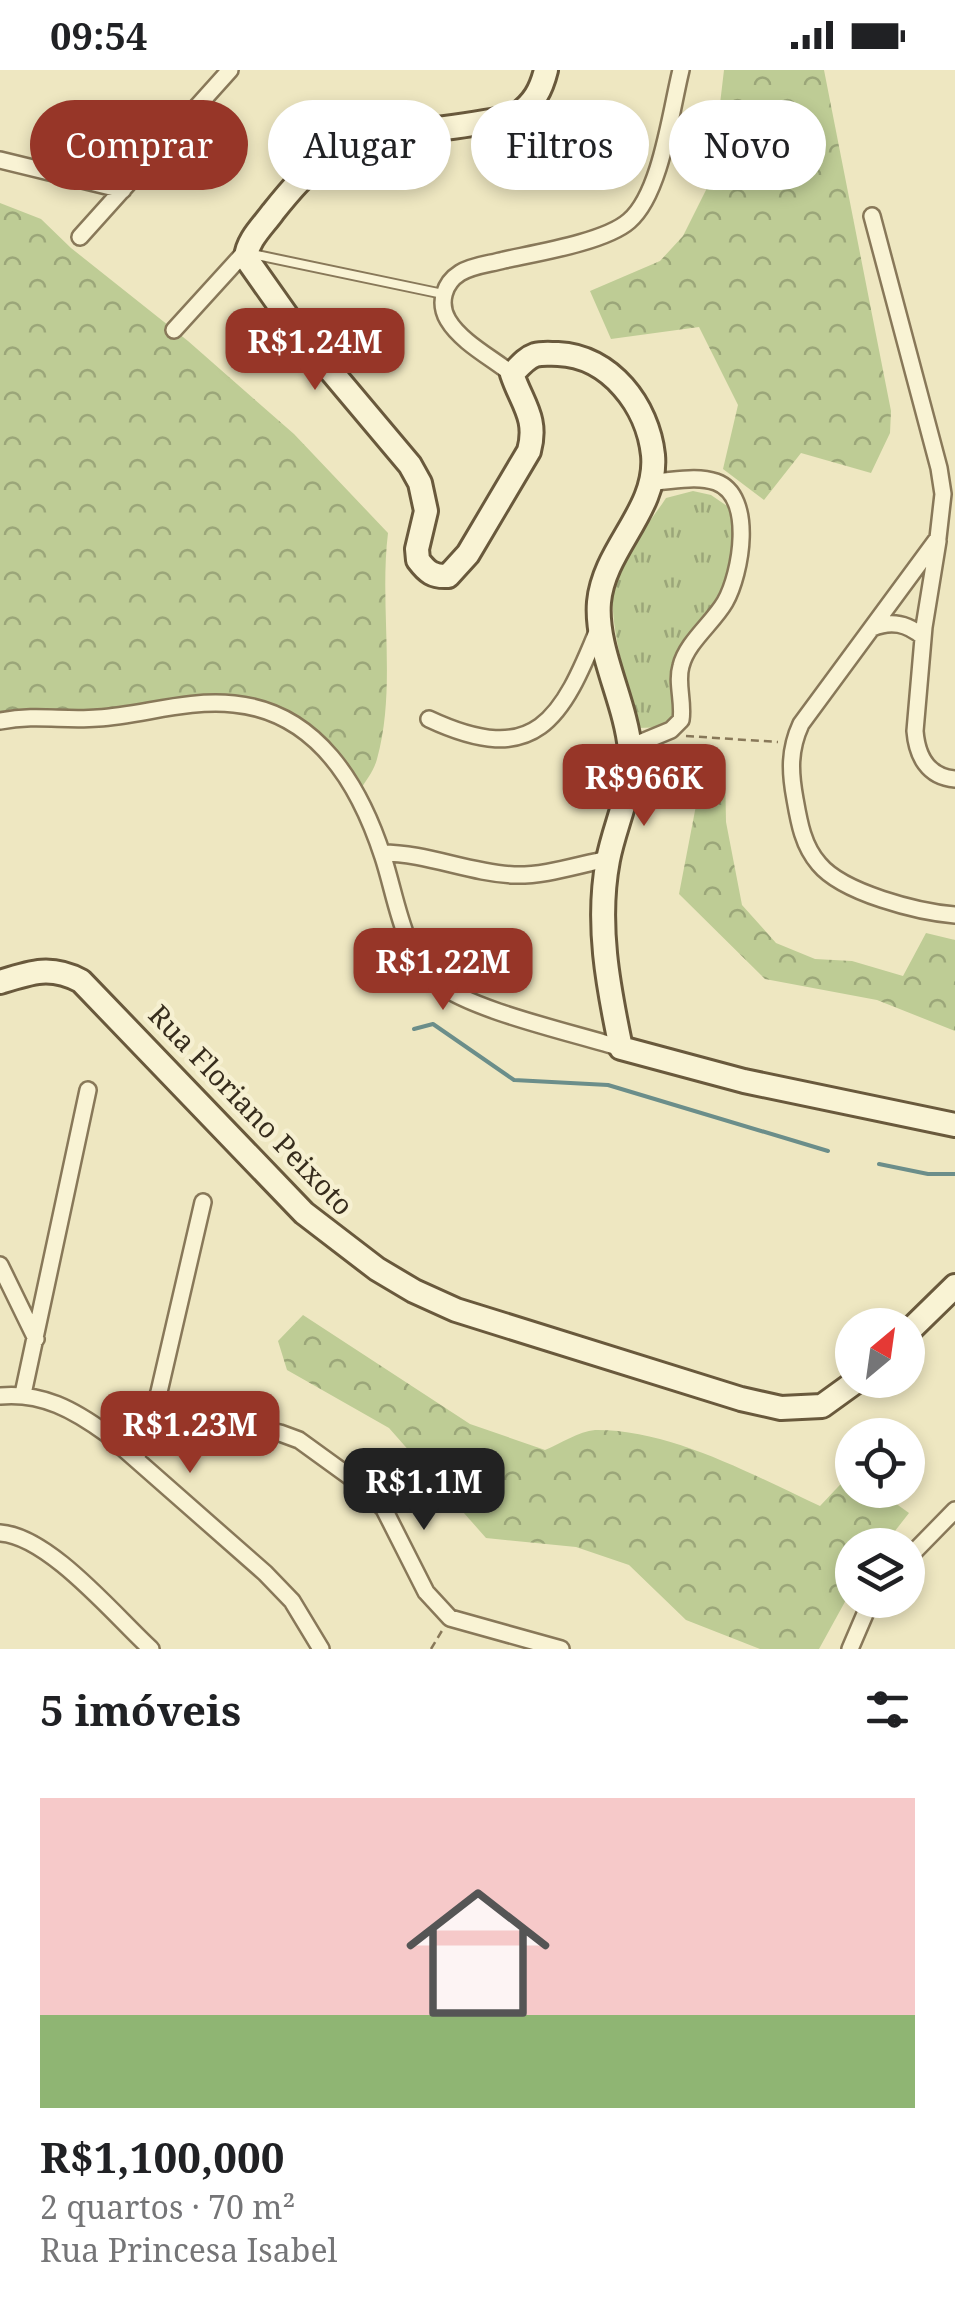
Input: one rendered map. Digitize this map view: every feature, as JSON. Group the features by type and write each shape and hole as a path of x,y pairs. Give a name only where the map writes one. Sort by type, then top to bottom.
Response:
{"street":[{"path":"203,100 230,70"},
{"path":"174,330 245,252 284,199 328,158 358,144 517,116 530,106 542,88 546,70"},
{"path":"245,252 251,268 299,333 410,465 420,483 426,511 416,549 418,560 437,577 448,576 468,554 529,451 534,433 512,374 457,332 446,318 443,294 460,273 476,266 562,248 628,222 649,190 681,70"},
{"path":"0,160 30,167"},
{"path":"80,237 123,190"},
{"path":"872,216 939,468 942,494 923,637 916,745 930,770 943,778 955,779"},
{"path":"512,374 538,354 570,355 597,365 635,400 647,427 654,482 603,582 599,602 600,623 630,748 631,774 608,860 604,900 604,950 621,1048"},
{"path":"630,748 671,730 681,720 680,668 726,601 741,558 740,521 728,488 704,478 654,482"},
{"path":"938,538 813,705 792,743 792,786 800,827 820,867 863,892 955,914"},
{"path":"429,719 475,738 496,740 520,736 546,723 561,709 576,684 600,623"},
{"path":"872,628 902,624 923,637"},
{"path":"0,721 32,715 96,719 161,708 233,703 258,709 306,733 332,756 358,793 382,852 407,935 420,966 436,982 484,1006 621,1048 744,1081 955,1125"},
{"path":"382,852 424,855 518,875 608,860"},
{"name":"Rua Floriano Peixoto","path":"0,982 47,969 81,981 304,1214 352,1252 414,1291 508,1329 741,1399 782,1408 822,1406 835,1397"},
{"path":"23,1394 88,1090"},
{"path":"136,1458 159,1392 203,1202"},
{"path":"0,1264 36,1339"},
{"path":"925,1315 955,1286"},
{"path":"0,1396 23,1394 56,1402 82,1415 265,1573 292,1602 321,1649"},
{"path":"204,1417 280,1432 299,1440 358,1482 384,1510 426,1592 450,1618 560,1649"},
{"path":"925,1541 955,1510"},
{"path":"0,1533 18,1535 53,1556 150,1649"},
{"path":"850,1649 864,1618"}],"lane":[{"path":"245,252 443,294"}],"path":[{"path":"671,730 689,737 792,743"},
{"path":"431,1649 450,1618"}],"green space":[{"path":"724,70 824,70 891,411 890,433 871,473 801,453 764,500 723,469 738,405 699,327 611,339 590,291 660,261 683,236 706,190 826,190 826,100 720,100"},
{"path":"0,203 41,219 71,248 188,341 294,434 388,533 383,732 376,763 358,793 307,733 233,703 0,721"},
{"path":"693,491 711,495 730,508 733,538 729,567 711,606 678,653 672,719 667,727 638,728 616,638 614,587 629,552 666,498"},
{"path":"725,767 726,822 742,905 776,943 815,959 852,961 903,976 926,933 955,940 955,1031 877,1000 765,979 679,894 703,769"},
{"path":"303,1315 470,1424 545,1450 595,1430 652,1437 710,1456 820,1506 835,1490 835,1508 902,1508 909,1513 897,1528 835,1528 836,1618 819,1649 760,1649 686,1620 629,1565 576,1547 486,1538 389,1428 287,1370 278,1341"}],"waterway":[{"path":"414,1029 433,1024 514,1080 608,1085 828,1151"},
{"path":"879,1164 928,1174 955,1174"}]}
